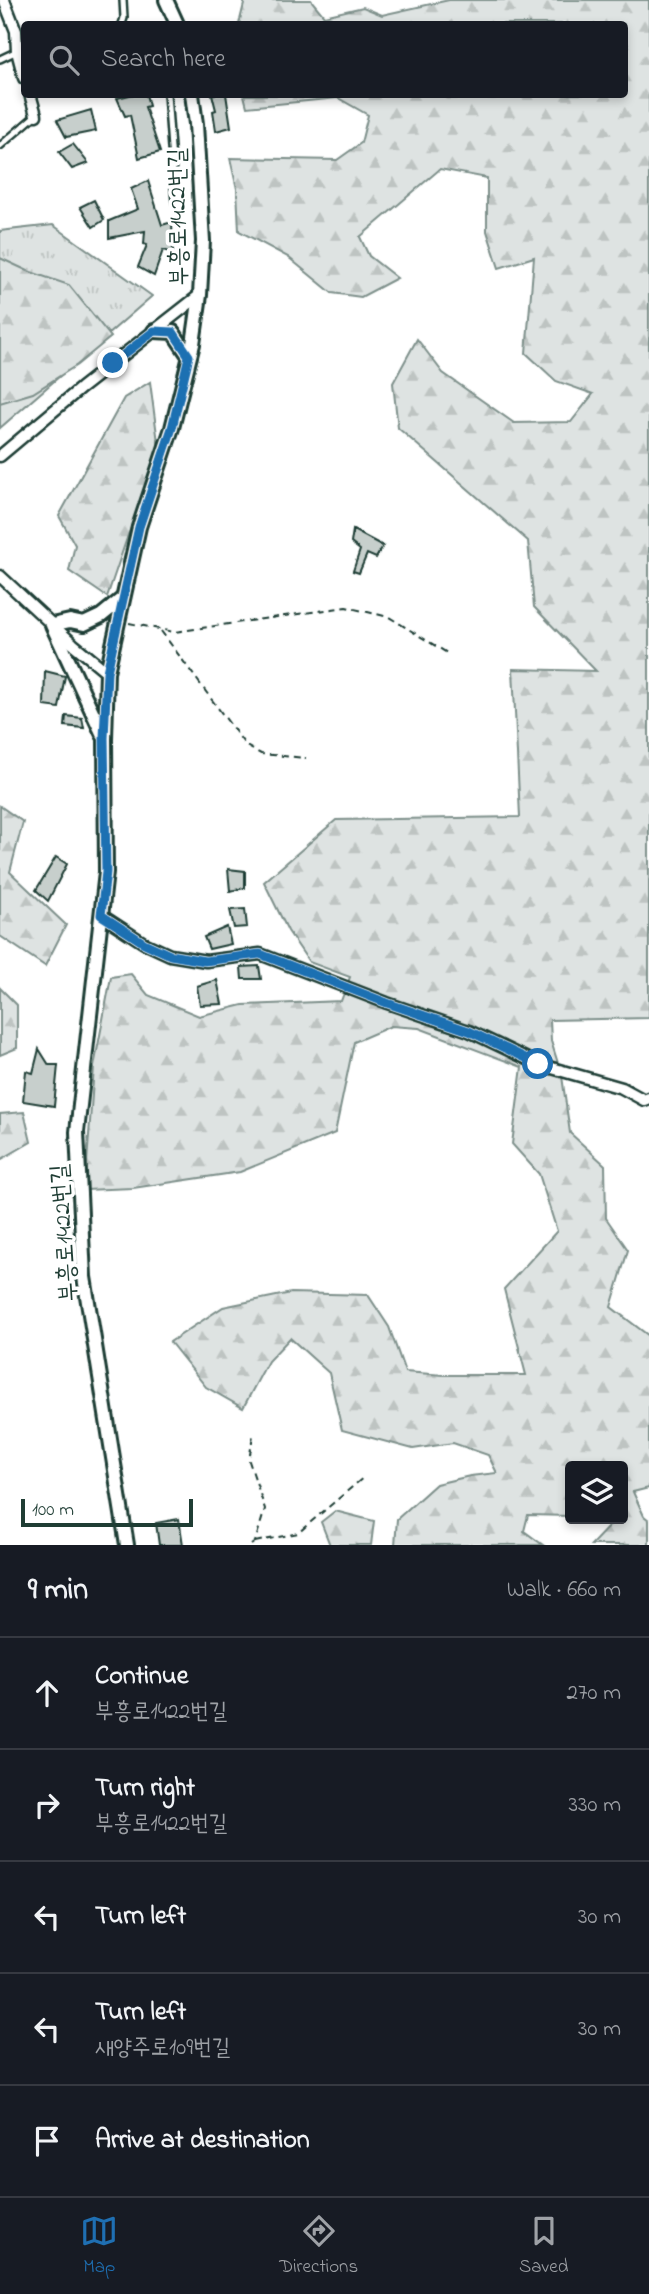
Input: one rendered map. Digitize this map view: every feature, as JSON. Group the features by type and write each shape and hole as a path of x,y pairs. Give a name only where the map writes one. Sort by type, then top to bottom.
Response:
{"street":[{"path":"4,0 16,32 21,66"},
{"path":"166,0 176,21"},
{"path":"31,98 36,115"},
{"name":"부흥로1422번길","path":"127,1545 84,1277 77,1132 106,872 104,738 107,672 139,527 172,428 200,295 203,241 193,98"},
{"path":"0,456 81,388 200,295"},
{"path":"154,331 173,332 189,356"},
{"path":"0,576 107,672"},
{"path":"52,625 71,621 84,624 101,617 122,599"},
{"path":"52,625 104,738"},
{"path":"101,915 144,943 170,955 205,961 260,954 469,1031 538,1064 622,1088 643,1100 649,1098"}],"lane":[{"path":"122,0 123,21"},
{"path":"0,59 17,51"},
{"path":"166,98 175,202"},
{"path":"0,146 36,115"}],"path":[{"path":"118,621 174,632 346,607 389,617 447,653"},
{"path":"160,630 246,746 261,754 306,758"},
{"path":"253,1435 249,1461 265,1509 255,1542"},
{"path":"251,1545 299,1533 364,1477"}],"green space":[{"path":"245,0 311,0 324,16 363,7 382,15 449,0 649,0 649,1018 550,1020 551,1041 562,1076 570,1133 605,1165 606,1218 628,1250 611,1307 649,1336 649,1488 633,1492 644,1516 649,1520 649,1545 591,1545 611,1524 628,1524 628,1461 565,1461 565,1516 528,1515 524,1531 543,1545 395,1545 397,1519 436,1484 497,1473 488,1455 453,1443 413,1449 342,1430 329,1373 290,1338 268,1361 243,1408 206,1387 170,1342 223,1307 291,1293 368,1295 389,1327 405,1372 526,1375 504,1289 557,1231 539,1174 512,1144 522,1067 419,1028 391,1026 354,1042 335,1133 240,1172 133,1188 85,1190 94,1067 111,977 131,974 148,995 199,1016 243,1005 341,1001 350,977 309,962 288,931 264,882 336,820 520,817 513,669 596,671 534,607 528,541 398,428 393,383 417,339 443,373 514,423 571,422 593,394 556,381 526,353 534,257 499,268 487,231 487,178 440,169 360,237 369,256 397,278 361,297 332,293 288,257 239,231 237,189 230,158 337,160 361,143 368,115 338,98 628,98 628,21 240,21"},
{"path":"245,98 338,98 247,107"},
{"path":"53,225 152,296 0,428 0,231"},
{"path":"0,258 69,285 111,337 77,365 33,393 0,403"},
{"path":"150,382 160,457 128,535 107,597 69,571 75,545 59,516 124,398"},
{"path":"0,806 23,822 10,872 66,925 45,966 0,936"},
{"path":"0,988 17,1005 17,1048 0,1055"},
{"path":"24,1112 31,1142 0,1160 0,1114"},
{"path":"335,1511 374,1521 371,1545 330,1545 321,1522"}],"building":[{"path":"117,98 147,98 149,106 145,107 160,152 139,158 130,115 125,116"},
{"path":"213,98 227,98 231,127 216,131 213,111 216,110"},
{"path":"91,110 96,131 66,137 57,120"},
{"path":"73,144 88,163 72,169 59,152"},
{"path":"148,181 162,225 172,222 173,253 163,250 154,276 138,267 147,245 144,244 145,231 109,238 109,221 138,209 131,189"},
{"path":"94,200 104,220 93,227 80,207"},
{"path":"353,530 383,546 376,558 367,554 359,573 353,571 360,550 351,543"},
{"path":"45,671 65,676 59,708 44,706"},
{"path":"66,716 82,718 84,728 65,726"},
{"path":"56,857 67,864 48,901 36,890"},
{"path":"228,869 245,871 245,888 230,891"},
{"path":"245,909 247,927 234,928 230,910"},
{"path":"227,927 231,944 209,949 204,937"},
{"path":"259,966 261,979 242,979 241,967"},
{"path":"217,980 222,1004 200,1005 197,986"},
{"path":"39,1049 49,1065 58,1065 54,1106 23,1101 26,1071 33,1073"},
{"path":"179,1519 183,1545 159,1545 156,1523"}],"route":[{"path":"113,363 154,331 173,332 189,356 172,428 139,527 107,672 104,738 106,872 101,915 144,943 170,955 205,961 260,954 469,1031 538,1064"}]}
